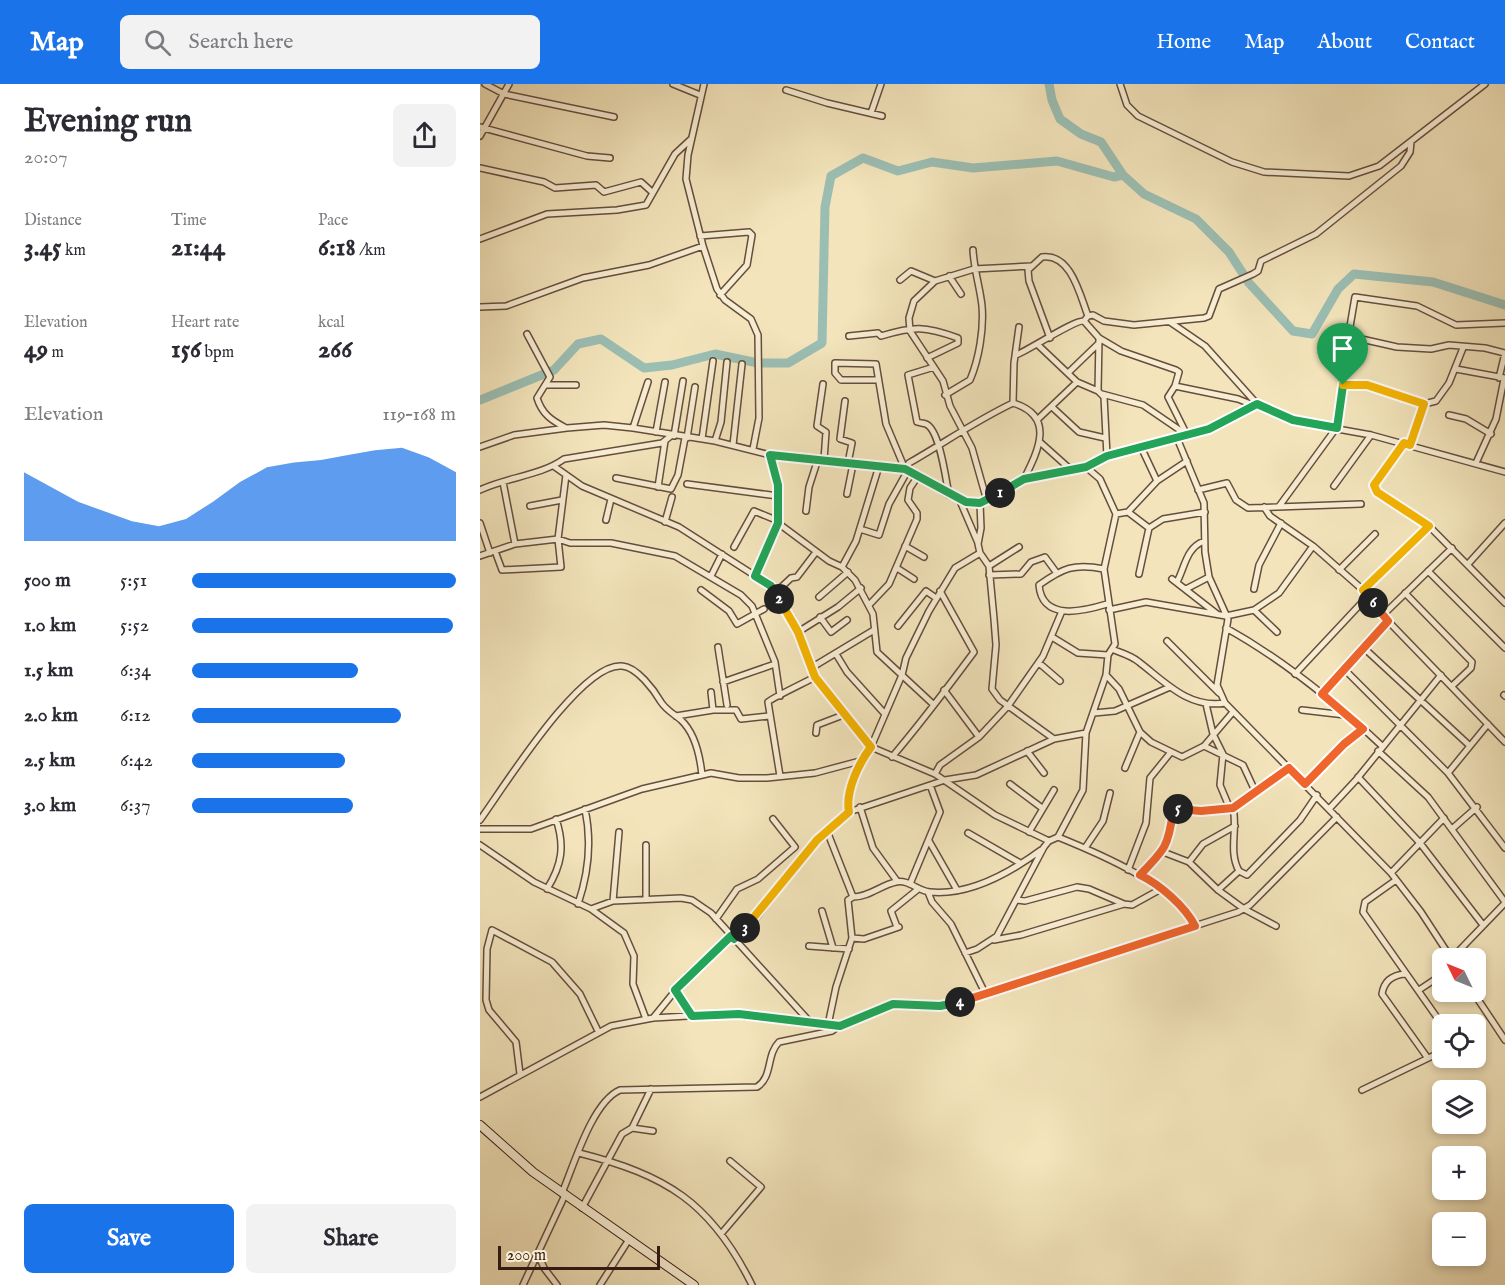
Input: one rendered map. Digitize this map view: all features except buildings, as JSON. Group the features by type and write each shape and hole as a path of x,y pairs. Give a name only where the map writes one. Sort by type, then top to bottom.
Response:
{"main road":[{"path":"480,1125 502,1146 563,1194 693,1285"}],"street":[{"path":"485,84 504,94 614,117"},
{"path":"480,136 509,84"},
{"path":"673,84 700,95"},
{"path":"704,84 691,138 686,179 700,236 720,295 755,324 760,370 759,418 753,449"},
{"path":"871,113 881,84"},
{"path":"1120,84 1130,108 1150,124 1232,162 1264,172 1333,176 1359,175 1378,166 1485,84"},
{"path":"786,90 882,116"},
{"path":"482,129 587,156 609,158"},
{"path":"480,238 547,214 640,208 646,205 675,154 691,138"},
{"path":"1016,355 1050,338 1074,322 1093,315 1104,321 1134,325 1209,316 1219,289 1253,274 1261,261 1316,234 1406,160 1412,142"},
{"path":"480,168 544,182 555,188 596,185 604,192 641,182 652,192"},
{"path":"700,236 749,232 752,235 747,265 720,295"},
{"path":"480,307 506,306 583,278 649,265 703,246"},
{"path":"945,395 970,380 979,349 982,308 974,269 973,250"},
{"path":"1050,338 1029,281 1028,270 1042,257 1058,259 1075,281 1086,318 1099,341 1100,392 1107,456"},
{"path":"987,501 972,448 945,395 943,381 909,328 910,308 936,281 949,276 974,269 1031,266"},
{"path":"900,280 911,271 936,281"},
{"path":"949,276 961,294"},
{"path":"1280,505 1337,428 1348,336 1356,297 1417,306 1456,325 1505,323"},
{"path":"1170,322 1205,346 1255,404"},
{"path":"849,336 878,333 880,336 909,328 926,327 958,338 958,343 927,358"},
{"path":"1013,403 1019,327"},
{"path":"527,334 542,366 550,377 537,398 540,406 553,421 567,428"},
{"path":"1348,336 1397,347 1431,349 1449,345 1463,348 1485,348 1505,353 1503,378 1491,434 1476,463"},
{"path":"1068,373 1099,341"},
{"path":"1099,341 1179,372 1175,386 1168,397 1187,435"},
{"path":"1037,344 1077,382 1100,392 1143,405 1187,435"},
{"path":"1343,385 1367,385 1424,404 1439,399 1456,369 1463,348"},
{"path":"702,439 713,361"},
{"path":"715,441 721,422 727,362"},
{"path":"878,380 841,380 835,373 835,363 874,363 878,380 886,424 906,470"},
{"path":"733,445 742,364"},
{"path":"934,367 908,375 916,420 927,424 933,430 939,446 949,495"},
{"path":"1456,369 1503,378"},
{"path":"480,490 555,467 564,459 615,453 665,441 673,435 683,381"},
{"path":"633,428 648,382"},
{"path":"656,432 665,382"},
{"path":"1037,420 1077,382"},
{"path":"806,512 809,487 821,460 826,432 817,426 823,384"},
{"path":"547,385 576,386"},
{"path":"1175,386 1238,399 1293,420 1371,435 1505,472"},
{"path":"616,478 673,488 678,476 695,387"},
{"path":"845,401 840,439 852,443 847,494"},
{"path":"860,530 879,535 889,504 909,463 964,432 982,418 1013,403 1024,406 1037,420 1041,443 1024,479"},
{"path":"480,447 514,435 567,428 604,425 633,428 715,441 770,455 906,470 960,501 980,503 1024,479 1069,468 1086,467 1107,456 1217,426 1255,404"},
{"path":"1424,404 1407,444 1374,485 1374,489 1429,526 1505,603"},
{"path":"1052,407 1079,432 1105,438"},
{"path":"1449,415 1466,419 1491,434"},
{"path":"1334,486 1371,435"},
{"path":"1177,438 1205,512 1204,541 1209,577 1226,616 1218,672 1220,693 1225,704 1317,795 1391,873 1444,948"},
{"path":"658,487 665,441"},
{"path":"1041,443 1069,468"},
{"path":"1141,447 1157,481"},
{"path":"755,576 777,522 778,485 770,455"},
{"path":"1116,514 1128,512 1157,481 1187,461"},
{"path":"842,567 860,530 879,466"},
{"path":"555,467 611,500 679,527 755,576 775,593 798,632 815,677 871,747 934,774 983,808 1049,841"},
{"path":"1086,467 1100,479 1116,514 1104,569 1114,650"},
{"path":"480,523 502,570 559,568 561,565 558,539 566,475"},
{"path":"869,605 884,592 897,568 918,516 908,500 910,488 918,477"},
{"path":"503,482 515,544"},
{"path":"1198,490 1227,483 1236,500 1248,508 1280,505 1314,507 1361,504"},
{"path":"687,484 778,496"},
{"path":"665,522 672,497"},
{"path":"530,506 562,500"},
{"path":"606,520 611,500"},
{"path":"960,501 980,553 989,566 996,645 990,681 994,694 1054,739"},
{"path":"978,544 981,528 980,503"},
{"path":"1264,507 1270,516 1313,546 1363,590 1388,621 1505,742"},
{"path":"735,547 754,511 777,522 816,552 842,567 861,588 869,605 877,652 934,705"},
{"path":"1128,512 1149,528"},
{"path":"1139,574 1149,528 1163,519 1205,512"},
{"path":"1254,589 1259,565 1281,523"},
{"path":"1468,564 1494,538 1505,523"},
{"path":"1363,590 1429,526"},
{"path":"1339,570 1375,534"},
{"path":"480,556 515,544 558,539 570,543 611,543 671,554 741,595 756,614 775,664 780,696"},
{"path":"1204,541 1197,545 1183,563 1174,580 1219,615"},
{"path":"905,546 924,557"},
{"path":"1104,569 1078,565 1056,572 1039,585 1039,590 1046,603 1071,613 1146,602 1226,616 1254,610 1280,593 1313,546"},
{"path":"989,566 1019,547"},
{"path":"1383,615 1452,548"},
{"path":"775,593 791,578 796,578 816,552"},
{"path":"849,812 849,797 860,761 871,747 902,675 913,642 955,568 980,553"},
{"path":"711,576 722,554"},
{"path":"989,575 1021,574 1032,562 1045,557 1056,572"},
{"path":"897,568 914,579"},
{"path":"819,597 848,572"},
{"path":"1428,572 1505,648"},
{"path":"1186,589 1209,577"},
{"path":"798,632 861,588"},
{"path":"701,590 729,611 737,624 764,609"},
{"path":"898,626 926,591 936,598"},
{"path":"892,757 974,652 940,591"},
{"path":"1405,593 1472,662 1471,668 1452,686"},
{"path":"1295,674 1368,596"},
{"path":"1254,610 1277,632"},
{"path":"934,774 940,765 979,737 1008,706 1039,663 1062,611"},
{"path":"820,617 831,632 847,620"},
{"path":"1322,694 1388,621"},
{"path":"1226,628 1295,674 1347,715 1428,797 1444,818 1505,902 1461,948"},
{"path":"811,668 874,630"},
{"path":"1498,641 1505,635"},
{"path":"1052,637 1078,653 1108,655 1114,650"},
{"path":"1167,641 1220,693"},
{"path":"718,647 727,705"},
{"path":"1365,649 1470,746"},
{"path":"1114,650 1133,657 1170,687 1193,700 1206,704 1225,704"},
{"path":"836,654 847,672 884,713"},
{"path":"994,940 1044,847 1049,841 1058,837 1083,790 1086,733 1106,675 1108,655"},
{"path":"1039,663 1060,681"},
{"path":"723,682 775,664"},
{"path":"480,820 552,719 579,689 600,671 619,666 633,670 691,732 702,775"},
{"path":"1345,670 1448,773 1477,807 1505,848"},
{"path":"1106,675 1128,704 1140,732 1151,742 1182,757 1204,746 1233,712"},
{"path":"1329,809 1441,675"},
{"path":"780,776 776,736 768,716 769,700 815,677"},
{"path":"1094,713 1108,712 1170,687"},
{"path":"944,690 979,737"},
{"path":"711,692 713,710"},
{"path":"1206,704 1213,734 1223,754 1220,785 1231,809 1234,826 1232,851 1239,871 1247,875 1252,872 1300,820 1317,795"},
{"path":"676,716 713,710 735,710 741,719 768,716"},
{"path":"1302,710 1347,715"},
{"path":"816,733 817,725 846,714"},
{"path":"1448,773 1488,724"},
{"path":"1305,784 1344,744 1363,729"},
{"path":"1125,768 1140,732"},
{"path":"653,1018 675,990 732,938 752,923 803,856 849,812 860,807 899,798 945,780 976,775 1054,739 1086,733"},
{"path":"1204,746 1243,765 1256,793"},
{"path":"1027,751 1044,773"},
{"path":"1128,870 1146,823 1150,778 1171,752"},
{"path":"480,829 525,831 649,787 711,773 754,778 780,776 815,773 860,761"},
{"path":"1140,875 1163,852 1175,809 1201,811 1231,809 1289,768"},
{"path":"1358,777 1420,843 1483,925"},
{"path":"1010,784 1042,808"},
{"path":"910,884 940,812 930,785"},
{"path":"1029,832 1054,790"},
{"path":"1085,848 1103,821 1110,793"},
{"path":"860,807 873,848 897,881"},
{"path":"1452,829 1477,807"},
{"path":"578,904 584,885 590,847 585,809"},
{"path":"524,1285 600,1107 613,1093 620,1090 757,1088 766,1079 772,1050 779,1042 832,1031 893,1004 946,1005 1244,909 1337,817"},
{"path":"1391,873 1444,818"},
{"path":"547,889 560,865 560,833 556,819"},
{"path":"773,819 803,856"},
{"path":"1189,862 1203,844 1234,826"},
{"path":"827,831 853,897"},
{"path":"613,901 619,832"},
{"path":"968,833 1020,863"},
{"path":"1058,837 1140,875 1161,890 1189,916 1195,926"},
{"path":"929,841 957,890"},
{"path":"480,845 547,889 591,909 621,929 628,937 634,956 633,984 646,1019"},
{"path":"646,845 646,898"},
{"path":"716,919 737,889 758,879 795,847"},
{"path":"828,1025 852,938 849,900 897,881 928,892 957,890 984,882 1044,847"},
{"path":"1163,852 1189,862 1218,890 1244,909 1276,926"},
{"path":"1218,890 1239,871"},
{"path":"1396,880 1363,907 1405,974 1435,1014"},
{"path":"1017,900 1025,901 1077,887 1089,889 1124,904 1132,905 1161,890"},
{"path":"852,938 864,939 898,927 891,911 917,890"},
{"path":"928,892 932,902 951,924 986,993"},
{"path":"591,909 613,901 646,898 692,900 716,919 810,1022"},
{"path":"965,953 994,940 1021,935 1124,904"},
{"path":"822,911 833,948"},
{"path":"520,1074 516,1042 489,1010 486,1000 487,949 492,930 552,962 580,994 598,1031"},
{"path":"809,946 849,949"},
{"path":"1405,974 1390,978 1384,985 1382,994 1427,1057"},
{"path":"1419,990 1432,981"},
{"path":"675,990 692,1016"},
{"path":"1480,1002 1505,1040"},
{"path":"480,1097 520,1074 567,1052 598,1031 646,1019 739,1014 840,1026"},
{"path":"1362,1090 1432,1055"},
{"path":"582,1208 622,1134 632,1128 651,1089"},
{"path":"632,1128 653,1131"},
{"path":"579,1153 629,1166 669,1185 694,1204 721,1234 752,1285"},
{"path":"721,1234 761,1187 730,1161"},
{"path":"600,1285 628,1241"},
{"path":"538,1254 544,1268 558,1285"}],"waterway":[{"path":"1049,84 1052,100 1060,119 1081,134 1101,142 1123,175 1144,194 1196,219 1229,252 1249,283 1293,331 1312,334 1338,289 1354,274 1433,282 1505,305"},
{"path":"480,400 554,370 578,344 601,339 644,368 672,365 715,354 758,363 788,363 822,343 825,207 831,176 863,158 898,171 932,162 973,168 1057,161 1114,177 1123,175"}],"route":[{"path":"1343,385 1367,385 1424,404 1410,445 1404,443 1374,485 1374,489 1429,526 1363,590 1388,621 1322,694 1363,729 1326,761 1305,784 1289,768 1246,801 1233,808 1201,811 1175,809 1173,812 1168,842 1163,852 1140,875 1156,884 1189,916 1195,926 952,1004 940,1006 914,1003 893,1004 840,1026 739,1014 692,1016 675,990 731,936 734,939 752,923 803,856 823,834 849,812 849,797 860,761 871,747 815,677 792,618 771,586 755,576 778,523 776,520 778,485 770,455 905,469 960,501 980,503 1024,479 1069,468 1086,467 1107,456 1209,429 1257,404 1293,420 1337,428 1343,385"}]}
